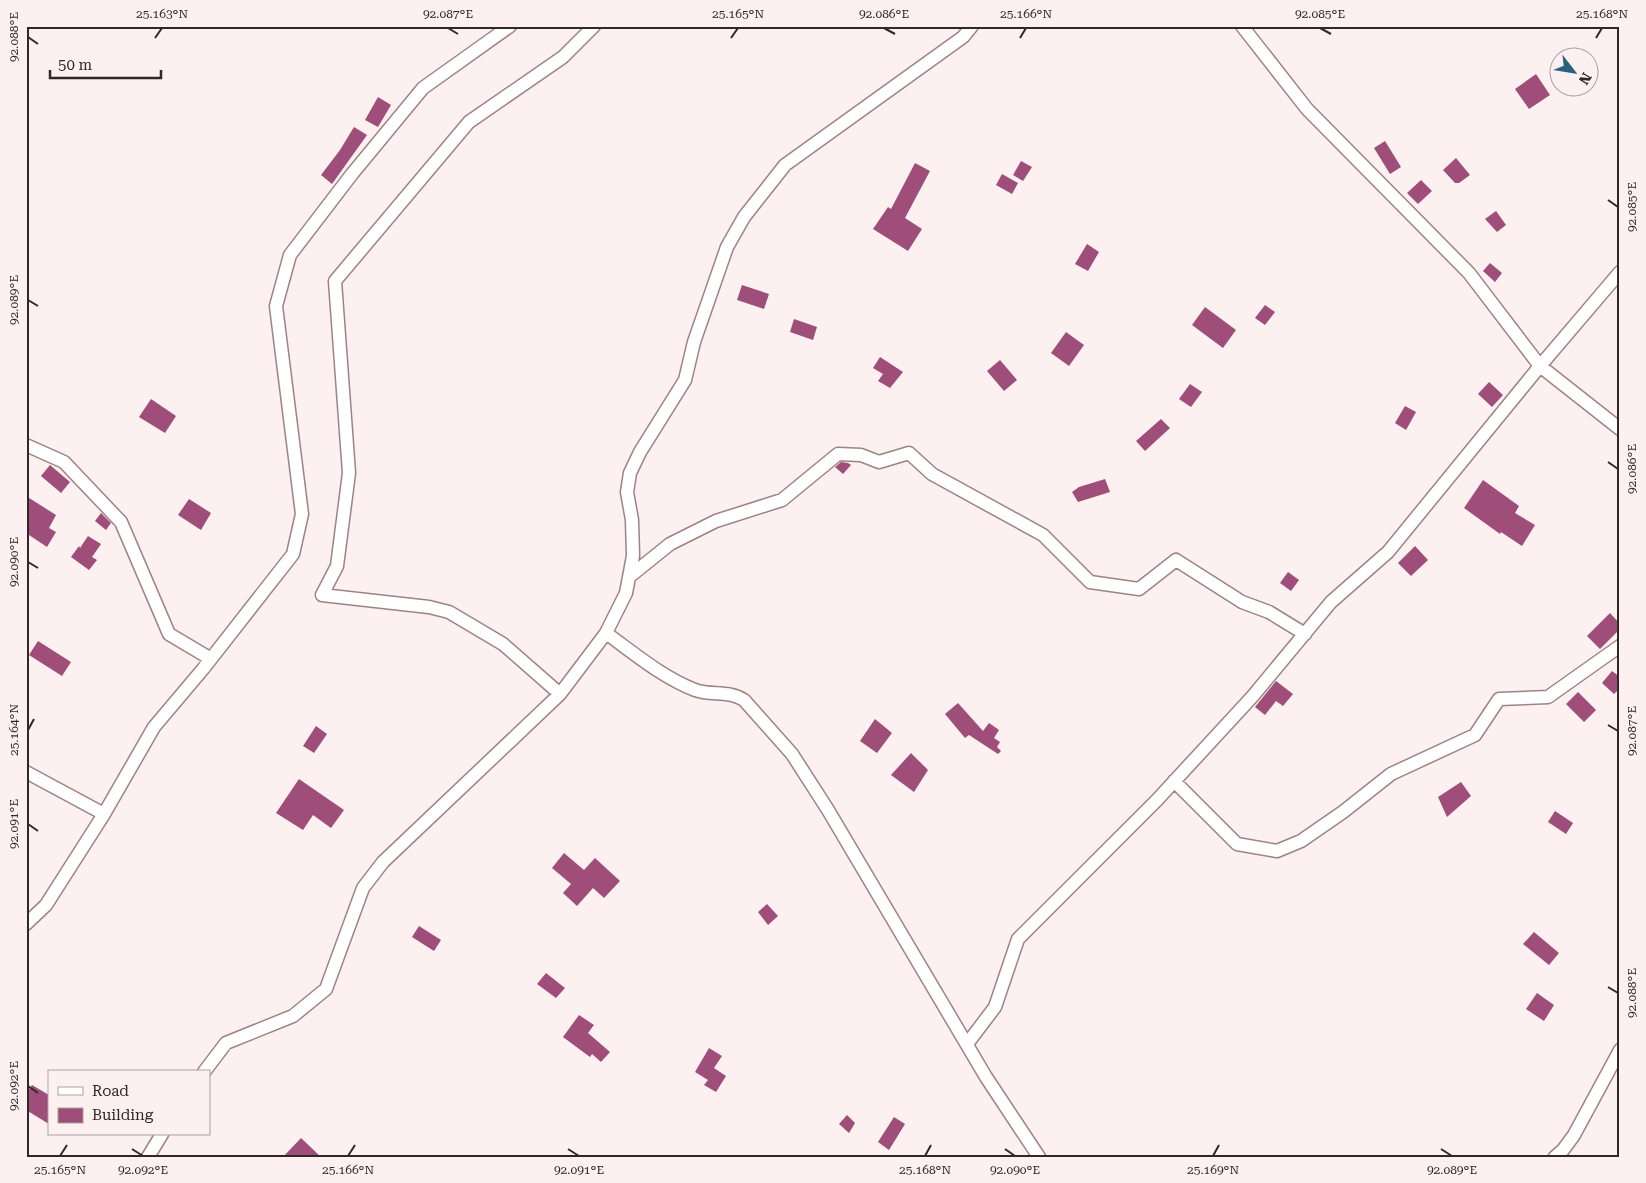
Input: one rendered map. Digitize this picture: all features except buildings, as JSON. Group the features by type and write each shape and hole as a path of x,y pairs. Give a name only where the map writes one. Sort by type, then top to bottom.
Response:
{"street":[{"path":"26,924 46,905 104,814 154,726 211,659 293,554 302,514 276,306 290,255 352,174 423,88 510,26"},
{"path":"560,694 503,644 449,612 429,607 322,595 337,566 350,473 335,281 469,122 563,57 594,26"},
{"path":"206,1070 226,1043 294,1016 326,988 362,888 382,862 560,694 606,634 626,593 633,556 632,520 628,492 630,472 640,452 685,380 694,342 727,247 744,217 785,164 962,37 972,26"},
{"path":"1242,26 1307,109 1469,272 1540,366 1620,429"},
{"path":"967,1044 995,1007 1018,939 1174,781 1252,698 1331,602 1388,552 1540,366 1620,272"},
{"path":"26,444 64,462 121,522 169,634 211,659"},
{"path":"629,577 670,544 709,524 782,500 838,454 861,455 879,462 909,453 932,474 1044,535 1090,582 1139,589 1176,560 1242,602 1269,612 1305,634"},
{"path":"606,634 674,681 698,691 735,694 744,700 792,754 828,810 986,1077 1039,1157"},
{"path":"1174,781 1237,844 1277,851 1301,841 1343,812 1392,774 1475,735 1499,699 1548,697 1620,646"},
{"path":"26,772 104,814"},
{"path":"1555,1157 1574,1135 1620,1050"},
{"path":"148,1157 161,1136"}]}
